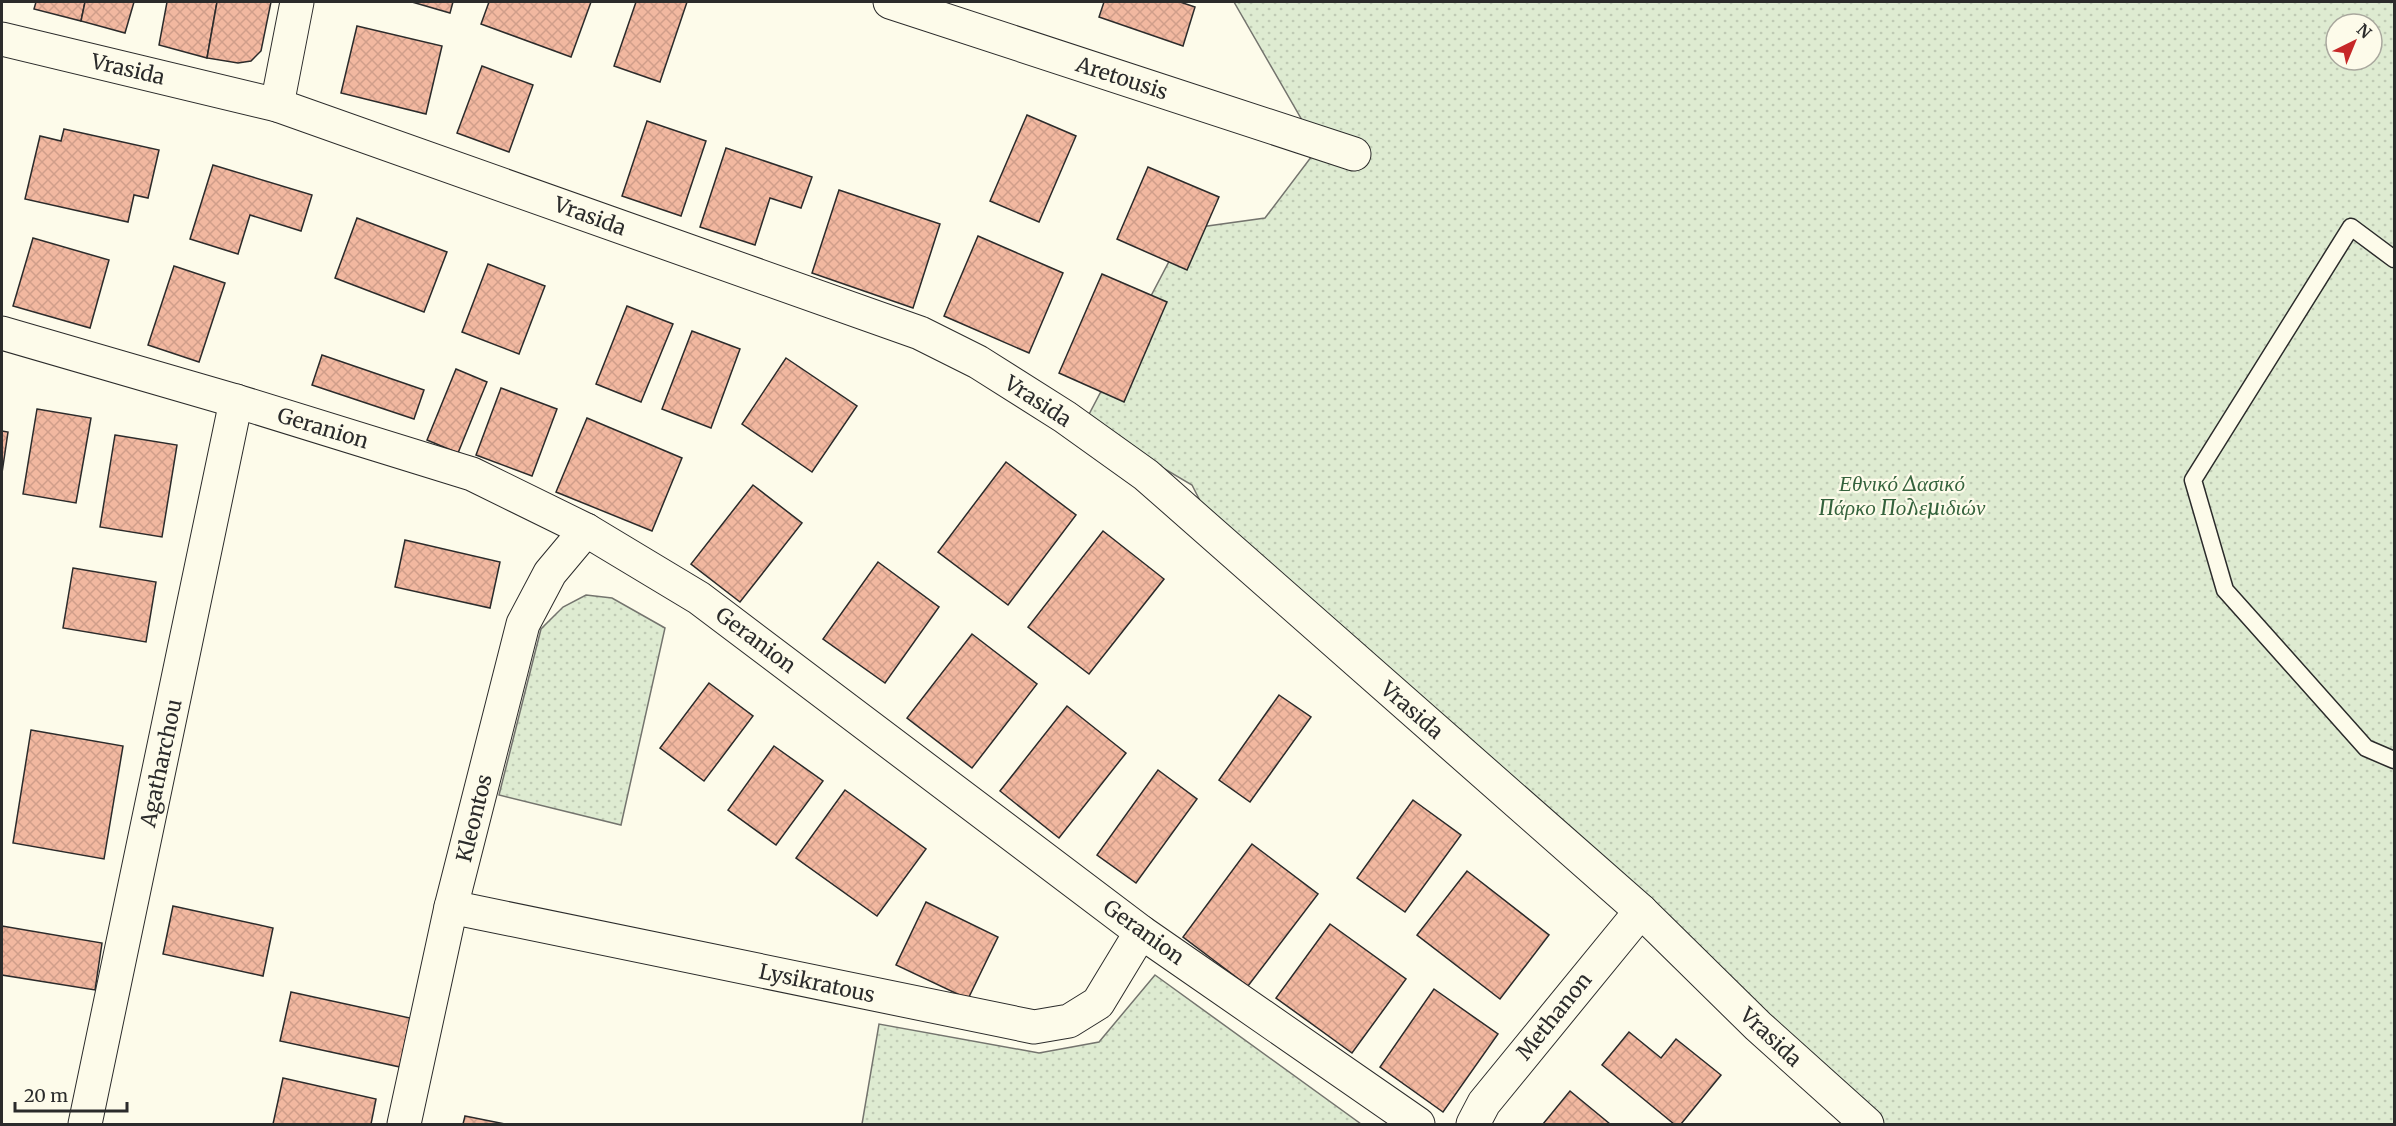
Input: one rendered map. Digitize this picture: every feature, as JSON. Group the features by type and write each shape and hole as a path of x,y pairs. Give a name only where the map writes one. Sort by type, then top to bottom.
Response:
{"street":[{"path":"277,105 297,2"},
{"name":"Aretousis","path":"890,2 1354,154"},
{"name":"Vrasida","path":"2,39 277,105 920,333 978,362 1065,417 1146,475 1641,911 1758,1026 1867,1125"},
{"name":"Geranion","path":"2,333 236,401 472,474 586,530 699,598 1141,932 1418,1125"},
{"name":"Agatharchou","path":"85,1125 236,401"},
{"name":"Kleontos","path":"404,1125 451,907 523,624 550,573 586,530"},
{"name":"Lysikratous","path":"451,907 1034,1027 1069,1021 1098,1003 1141,932"},
{"name":"Methanon","path":"1473,1125 1484,1103 1641,911"}],"lane":[{"path":"2394,259 2351,228 2193,480 2225,590 2366,748 2394,760"}],"green space":[{"name":"Εθνικό Δασικό Πάρκο Πολεμιδιών","path":"1234,2 2394,2 2394,1124 1861,1124 1222,544 1192,485 1085,422 1186,229 1265,218 1318,148"},
{"path":"586,595 612,598 665,628 621,825 499,795 541,629 563,607"},
{"path":"1155,975 1361,1124 862,1124 879,1024 1039,1053 1099,1042"}],"building":[{"path":"36,2 85,2 81,21 34,9"},
{"path":"85,2 134,2 125,33 81,21"},
{"path":"167,2 217,2 207,58 159,45"},
{"path":"217,2 271,2 261,51 251,61 238,63 207,58"},
{"path":"412,2 453,2 450,13"},
{"path":"489,2 591,2 571,57 481,24"},
{"path":"636,2 687,2 660,82 614,66"},
{"path":"1104,2 1180,2 1195,7 1183,46 1099,17"},
{"path":"357,26 442,46 426,114 341,93"},
{"path":"482,66 533,85 509,152 457,133"},
{"path":"1027,115 1076,136 1039,222 990,201"},
{"path":"647,121 706,141 681,216 622,196"},
{"path":"64,129 159,150 148,198 134,195 128,222 25,199 40,136 61,141"},
{"path":"726,148 812,177 801,208 770,198 755,245 700,227"},
{"path":"213,165 312,195 301,231 250,215 238,254 190,239"},
{"path":"1148,167 1219,197 1187,270 1117,239"},
{"path":"839,190 940,224 913,308 812,273"},
{"path":"357,218 447,252 424,312 335,278"},
{"path":"978,236 1063,273 1029,353 944,316"},
{"path":"33,238 109,260 90,328 13,306"},
{"path":"488,264 545,286 519,354 462,332"},
{"path":"174,266 225,283 199,362 148,345"},
{"path":"1102,274 1167,302 1124,402 1059,373"},
{"path":"627,306 673,324 641,402 596,384"},
{"path":"692,331 740,349 711,428 662,409"},
{"path":"322,355 424,390 414,419 312,385"},
{"path":"786,358 857,406 812,472 742,424"},
{"path":"456,369 487,382 458,453 427,440"},
{"path":"501,388 557,409 532,476 476,455"},
{"path":"37,409 91,418 76,503 23,494"},
{"path":"587,418 682,458 652,531 556,492"},
{"path":"2,431 8,432 2,473"},
{"path":"115,435 177,445 162,537 100,527"},
{"path":"1006,462 1076,515 1008,605 938,552"},
{"path":"753,485 802,523 740,602 691,564"},
{"path":"1103,531 1164,579 1089,674 1028,627"},
{"path":"405,540 500,562 490,608 395,587"},
{"path":"878,562 939,607 885,683 823,639"},
{"path":"73,568 156,582 146,642 63,628"},
{"path":"972,634 1037,684 972,768 907,718"},
{"path":"709,683 753,716 704,781 660,748"},
{"path":"1279,695 1311,717 1250,802 1219,780"},
{"path":"1067,706 1126,753 1059,838 1000,791"},
{"path":"31,730 123,746 104,859 13,843"},
{"path":"774,746 823,781 776,845 728,810"},
{"path":"1158,770 1197,799 1136,883 1097,855"},
{"path":"845,790 926,849 877,916 796,858"},
{"path":"1413,800 1461,835 1405,912 1357,878"},
{"path":"1252,844 1318,894 1248,986 1183,937"},
{"path":"1467,871 1549,935 1500,999 1417,935"},
{"path":"926,902 998,937 968,999 896,965"},
{"path":"173,906 273,928 263,976 163,954"},
{"path":"1330,924 1406,979 1352,1053 1276,998"},
{"path":"2,926 102,943 95,990 2,975"},
{"path":"1434,989 1498,1034 1443,1112 1380,1067"},
{"path":"291,992 410,1018 400,1067 280,1041"},
{"path":"1629,1032 1661,1058 1676,1039 1721,1075 1681,1124 1674,1124 1602,1065"},
{"path":"283,1078 376,1099 371,1124 273,1124"},
{"path":"1570,1091 1610,1124 1543,1124"},
{"path":"465,1116 505,1124 463,1124"}]}
